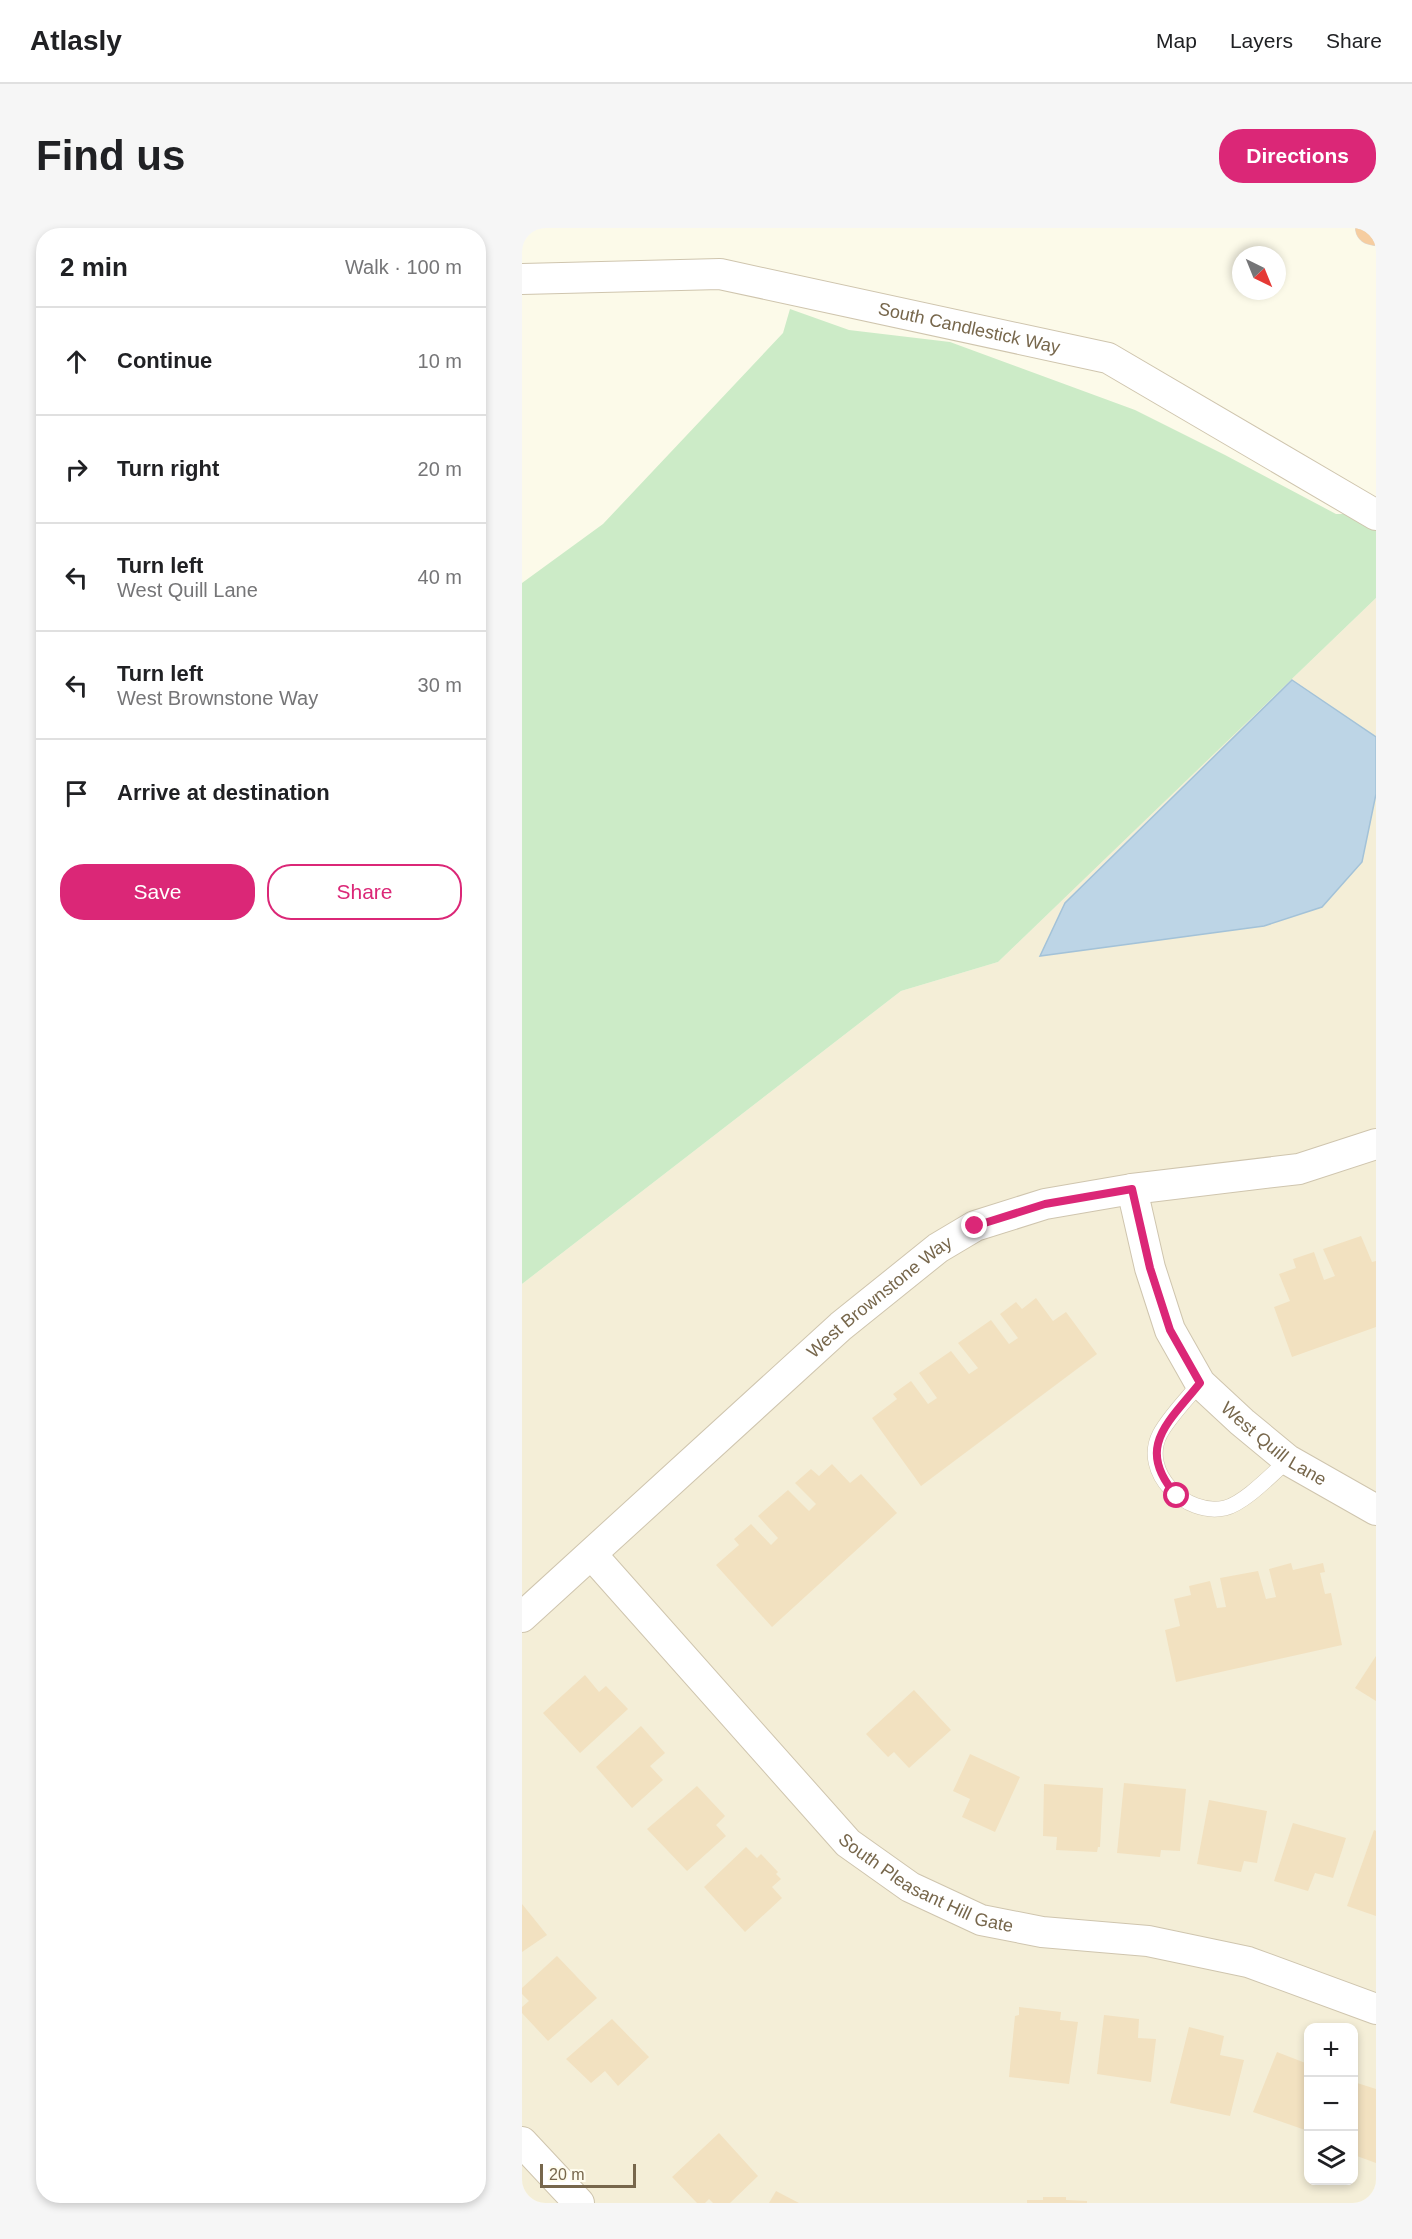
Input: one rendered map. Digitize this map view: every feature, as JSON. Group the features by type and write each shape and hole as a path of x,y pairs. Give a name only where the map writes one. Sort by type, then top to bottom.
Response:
{"street":[{"name":"South Candlestick Way","path":"522,279 720,274 1108,358 1376,515"},
{"name":"West Brownstone Way","path":"522,1617 841,1326 938,1248 975,1226 1045,1204 1132,1189 1299,1169 1376,1144"},
{"name":"West Quill Lane","path":"1132,1189 1150,1268 1170,1330 1200,1383 1288,1460 1376,1510"},
{"name":"South Pleasant Hill Gate","path":"592,1555 848,1842 910,1887 981,1920 1042,1932 1148,1941 1248,1962 1376,2009"},
{"path":"522,2142 579,2203"}],"lane":[{"path":"1200,1383 1159,1434 1156,1449 1158,1465 1164,1482 1177,1496 1200,1507 1226,1508 1239,1502 1288,1460"}],"shaded area":[{"path":"1376,598 1376,2203 522,2203 522,1284 901,991 998,962"}],"green space":[{"path":"790,309 849,330 950,342 1135,410 1336,514 1373,514 1376,517 1376,598 998,962 901,991 522,1284 522,583 603,524 783,333"}],"water":[{"path":"1292,680 1376,737 1376,794 1362,862 1322,907 1264,926 1040,956 1065,903"}],"building":[{"path":"1361,1236 1372,1262 1376,1261 1376,1327 1292,1357 1274,1307 1290,1301 1279,1274 1296,1268 1293,1259 1314,1252 1324,1280 1335,1276 1323,1249"},
{"path":"1036,1298 1053,1321 1066,1312 1097,1354 921,1486 872,1418 897,1399 893,1394 911,1381 928,1404 937,1398 919,1373 951,1351 969,1374 978,1368 958,1343 991,1320 1009,1344 1018,1338 1000,1314 1016,1302 1022,1309"},
{"path":"832,1464 850,1483 861,1474 897,1513 772,1627 716,1565 739,1545 734,1539 751,1524 771,1545 778,1538 758,1516 788,1490 809,1511 816,1504 795,1483 811,1469 819,1476"},
{"path":"1291,1563 1293,1570 1323,1563 1325,1572 1320,1573 1325,1594 1331,1593 1342,1645 1176,1682 1165,1630 1180,1626 1174,1599 1191,1595 1189,1586 1210,1581 1217,1608 1226,1607 1220,1578 1258,1571 1266,1599 1276,1597 1269,1569"},
{"path":"1376,1656 1376,1701 1355,1688"},
{"path":"585,1675 599,1692 606,1686 628,1709 580,1753 543,1713"},
{"path":"914,1690 951,1730 909,1768 894,1752 888,1757 866,1734"},
{"path":"641,1726 665,1753 650,1766 663,1780 632,1808 596,1767"},
{"path":"970,1754 1020,1777 995,1832 962,1817 970,1799 953,1791"},
{"path":"1124,1783 1186,1789 1180,1851 1161,1850 1160,1857 1117,1853"},
{"path":"1044,1784 1103,1788 1100,1847 1097,1852 1056,1850 1057,1837 1043,1836"},
{"path":"697,1786 725,1816 716,1825 726,1836 687,1871 647,1829"},
{"path":"1209,1800 1267,1811 1257,1863 1244,1861 1241,1872 1197,1864"},
{"path":"1293,1823 1346,1838 1333,1878 1315,1873 1308,1891 1274,1881"},
{"path":"1374,1830 1376,1831 1376,1916 1347,1906"},
{"path":"746,1847 757,1858 761,1854 778,1872 776,1874 781,1879 772,1887 782,1898 745,1932 704,1887"},
{"path":"522,1904 547,1935 522,1952"},
{"path":"557,1956 597,1998 548,2041 522,2013 522,2007 529,2001 522,1994 522,1988"},
{"path":"1019,2007 1061,2012 1060,2020 1078,2022 1069,2084 1009,2077 1015,2016 1019,2015"},
{"path":"1104,2015 1139,2019 1138,2038 1156,2039 1151,2082 1097,2074"},
{"path":"612,2019 649,2057 618,2086 605,2071 591,2083 566,2059"},
{"path":"1189,2027 1224,2036 1220,2055 1244,2060 1230,2116 1170,2103"},
{"path":"1277,2052 1304,2062 1304,2130 1253,2112"},
{"path":"1358,2083 1376,2089 1376,2163 1358,2156"},
{"path":"719,2133 758,2176 730,2203 713,2203 709,2199 705,2203 697,2203 672,2177"},
{"path":"776,2191 799,2203 769,2203"},
{"path":"1043,2197 1066,2197 1066,2200 1087,2201 1087,2203 1027,2203 1027,2200 1043,2200"}],"route":[{"path":"975,1226 1045,1204 1132,1189 1150,1268 1170,1330 1200,1383 1159,1434 1156,1449 1158,1465 1164,1482 1177,1496"}]}
